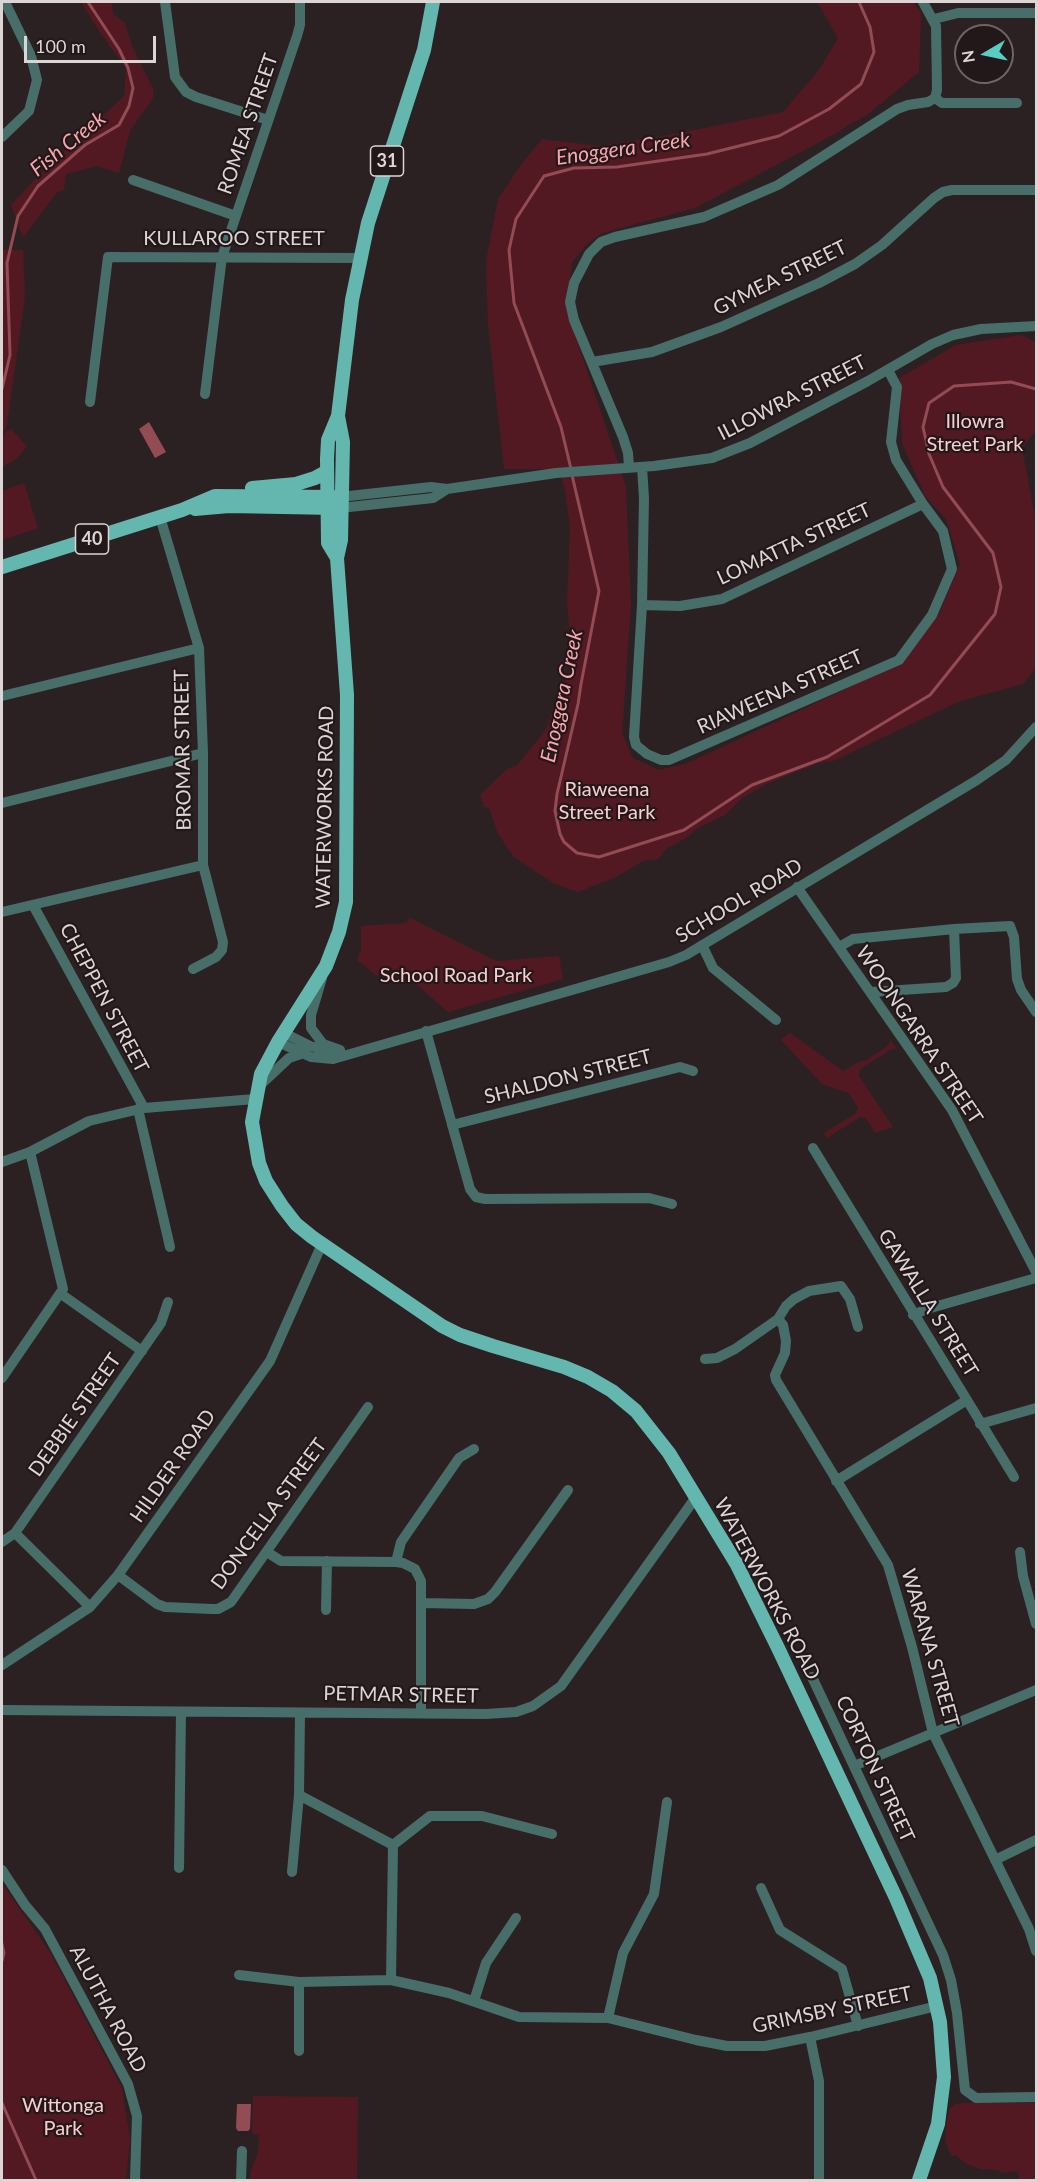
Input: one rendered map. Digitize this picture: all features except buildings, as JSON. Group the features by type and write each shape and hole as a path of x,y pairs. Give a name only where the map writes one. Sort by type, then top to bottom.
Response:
{"main road":[{"name":"WATERWORKS ROAD","path":"333,503 342,442 338,416 348,322 359,258 374,202 424,50 433,2"},
{"name":"WATERWORKS ROAD","path":"338,416 328,440 326,472 341,540 337,558 346,686 346,902 339,932 326,966 265,1065 256,1094 252,1122 259,1163 266,1181 296,1224 442,1326 482,1342 564,1367 612,1391 636,1411 653,1431 696,1497 736,1563 773,1638 896,1898 930,1978 944,2050 943,2088 936,2133 919,2181"},
{"path":"215,496 253,488 296,484 326,472"},
{"name":"40","path":"2,567 182,510 215,496 333,503"},
{"name":"40","path":"182,510 229,506 333,503"}],"street":[{"path":"2,137 29,111 37,80 31,56 4,2"},
{"path":"165,2 175,77 186,92 267,120"},
{"name":"ROMEA STREET","path":"205,394 222,257 300,25 300,2"},
{"path":"629,467 623,437 574,320 570,302 574,283 589,254 601,242 704,217 778,185 897,109 935,98 937,33 934,19 923,2"},
{"path":"934,19 958,13 1036,13"},
{"path":"935,98 942,103 1017,103"},
{"path":"133,180 236,216"},
{"name":"GYMEA STREET","path":"592,362 652,352 721,327 819,283 855,264 882,245 943,192 952,190 1036,190"},
{"name":"KULLAROO STREET","path":"90,402 108,257 359,258"},
{"name":"ILLOWRA STREET","path":"333,503 433,498 447,489 556,474 642,467 712,458 750,443 888,370 932,344 953,335 981,329 1036,328"},
{"name":"RIAWEENA STREET","path":"642,467 644,498 642,605 634,737 636,745 647,754 661,760 669,760 899,660 932,615 952,569 943,531 901,470 894,452 891,442 897,387 888,370"},
{"name":"LOMATTA STREET","path":"642,605 680,606 722,599 923,504"},
{"name":"BROMAR STREET","path":"160,517 198,648 203,753 202,865 223,942 222,950 216,957 193,969"},
{"path":"2,696 198,648"},
{"name":"SCHOOL ROAD","path":"281,1037 301,1053 324,1059 336,1058 669,962 702,945 977,780 1006,760 1036,727"},
{"path":"2,802 203,753"},
{"path":"2,912 202,865"},
{"name":"WOONGARRA STREET","path":"797,887 952,1110 1036,1272"},
{"name":"CHEPPEN STREET","path":"33,905 141,1109 170,1247"},
{"path":"839,947 853,939 1010,926 1014,937 1017,979 1021,990 1036,1009"},
{"path":"871,992 946,987 953,983 956,978 954,929"},
{"path":"702,945 713,968 776,1020"},
{"path":"326,966 311,1012 311,1025 314,1035 323,1044 340,1050"},
{"path":"426,1031 470,1189 476,1197 485,1199 649,1198 672,1204"},
{"name":"SCHOOL ROAD","path":"281,1037 314,1048 355,1051"},
{"path":"2,1162 30,1152 89,1121 141,1109 256,1094 287,1059 301,1053"},
{"name":"SHALDON STREET","path":"452,1125 680,1067 693,1071"},
{"name":"GAWALLA STREET","path":"813,1148 1014,1477"},
{"path":"2,1378 61,1294 63,1284 30,1152"},
{"name":"HILDER ROAD","path":"2,1665 90,1608 103,1595 270,1360 322,1244"},
{"path":"913,1315 1036,1278"},
{"path":"705,1359 717,1359 735,1349 778,1319 790,1302 805,1293 842,1286 853,1306 858,1328"},
{"path":"61,1294 142,1350"},
{"name":"DEBBIE STREET","path":"2,1542 15,1533 161,1323 168,1302"},
{"name":"WARANA STREET","path":"778,1319 783,1324 786,1341 785,1353 775,1375 776,1380 892,1575 933,1733 1029,1929 1036,1951"},
{"path":"836,1481 967,1400"},
{"name":"DONCELLA STREET","path":"118,1575 157,1604 165,1607 218,1609 231,1602 368,1407"},
{"path":"980,1424 1036,1408"},
{"path":"396,1562 401,1542 407,1533 459,1458 474,1449"},
{"path":"421,1603 474,1604 488,1599 568,1490"},
{"name":"PETMAR STREET","path":"2,1710 486,1714 516,1712 549,1697 561,1686 696,1497"},
{"path":"15,1533 90,1608"},
{"path":"267,1552 281,1561 396,1562 415,1569 421,1581 421,1713"},
{"path":"1020,1552 1023,1576 1036,1624"},
{"path":"326,1610 327,1561"},
{"name":"CORTON STREET","path":"812,1677 943,1955 951,1980 957,2013 965,2090 976,2098 1036,2097"},
{"path":"854,1766 1036,1690"},
{"path":"179,1868 181,1712"},
{"path":"292,1872 299,1795 300,1713"},
{"path":"299,1795 393,1845"},
{"path":"608,2018 623,1953 654,1894 667,1803"},
{"path":"393,1845 430,1816 482,1816 552,1834"},
{"path":"994,1860 1036,1840"},
{"path":"391,1980 393,1845"},
{"name":"ALUTHA ROAD","path":"2,1870 45,1929 132,2095 138,2126 135,2181"},
{"path":"889,1885 905,1876"},
{"path":"761,1888 780,1930 842,1969 858,2026"},
{"path":"896,1898 912,1890"},
{"path":"474,2001 486,1963 516,1918"},
{"name":"GRIMSBY STREET","path":"239,1975 299,1982 391,1980 474,2001 519,2017 608,2018 727,2046 765,2046 937,2006"},
{"path":"299,1982 299,2051"},
{"path":"810,2037 819,2080 819,2181"},
{"path":"241,2181 242,2151"}],"green space":[{"path":"81,2 112,2 113,14 125,23 132,46 153,89 153,98 130,131 119,173 97,166 66,174 64,190 57,192 23,238 11,205 42,172 124,96 126,68"},
{"path":"817,2 913,2 921,13 919,72 868,114 829,137 695,208 602,233 586,245 572,262 568,299 570,320 626,487 631,603 622,734 633,758 659,770 688,763 901,663 940,612 960,564 946,519 925,496 902,443 899,378 956,345 1021,335 1036,342 1036,430 1022,448 1036,523 1036,668 1023,684 960,701 833,761 818,763 766,784 741,799 725,815 696,829 688,837 666,849 658,859 643,861 616,877 578,892 555,884 514,857 498,834 489,808 484,807 480,795 507,769 517,765 547,727 573,664 567,603 570,527 559,469 504,469 488,325 486,261 498,199 542,139 599,146 675,134 783,112 819,70 838,38"},
{"path":"2,250 23,250 25,296 7,425 2,437"},
{"path":"11,429 27,446 17,458 2,467 2,440 5,432"},
{"path":"24,483 38,528 2,540 2,491"},
{"name":"School Road Park","path":"410,918 496,961 559,956 563,979 448,1012 408,977 386,967 377,976 357,960 361,949 361,926 406,923"},
{"path":"790,1033 843,1071 860,1061 865,1061 889,1045 890,1040 897,1049 892,1049 860,1069 859,1076 893,1127 875,1133 866,1118 860,1117 827,1138 824,1133 856,1113 858,1108 849,1093 822,1084 781,1040"},
{"name":"Wittonga Park","path":"2,1883 51,1954 122,2088 130,2139 126,2180 2,2180"},
{"path":"253,2096 358,2097 357,2180 250,2180 258,2152 259,2135 252,2134"},
{"path":"1036,2103 1036,2180 1019,2180 1018,2171 1000,2173 999,2170 980,2169 965,2163 955,2155 952,2157 946,2143 945,2133 949,2109 955,2104"}],"shaded area":[{"path":"149,422 166,452 155,458 139,429"},
{"path":"237,2104 251,2104 248,2131 238,2131 236,2128"}],"waterway":[{"name":"Fish Creek","path":"2,389 10,355 7,263 18,216 38,186 85,145 119,125 129,106 133,88 128,68 119,49 88,2"},
{"name":"Enoggera Creek","path":"571,469 561,427 514,303 509,250 516,219 544,176 574,168 617,167 707,154 779,136 829,109 861,84 874,52 870,27 859,2"},
{"name":"Enoggera Creek","path":"572,475 599,591 555,811 564,842 577,853 599,857 684,830 752,785 827,757 930,695 995,614 1001,587 993,553 943,487 929,454 923,427 929,403 954,386 1011,382 1036,389"},
{"name":"Fish Creek","path":"2,1944 4,1953 2,1961"},
{"path":"2,2103 36,2180"}],"park label":[{"name":"Illowra Street Park","path":"975,434"},
{"name":"Riaweena Street Park","path":"607,802"}]}
